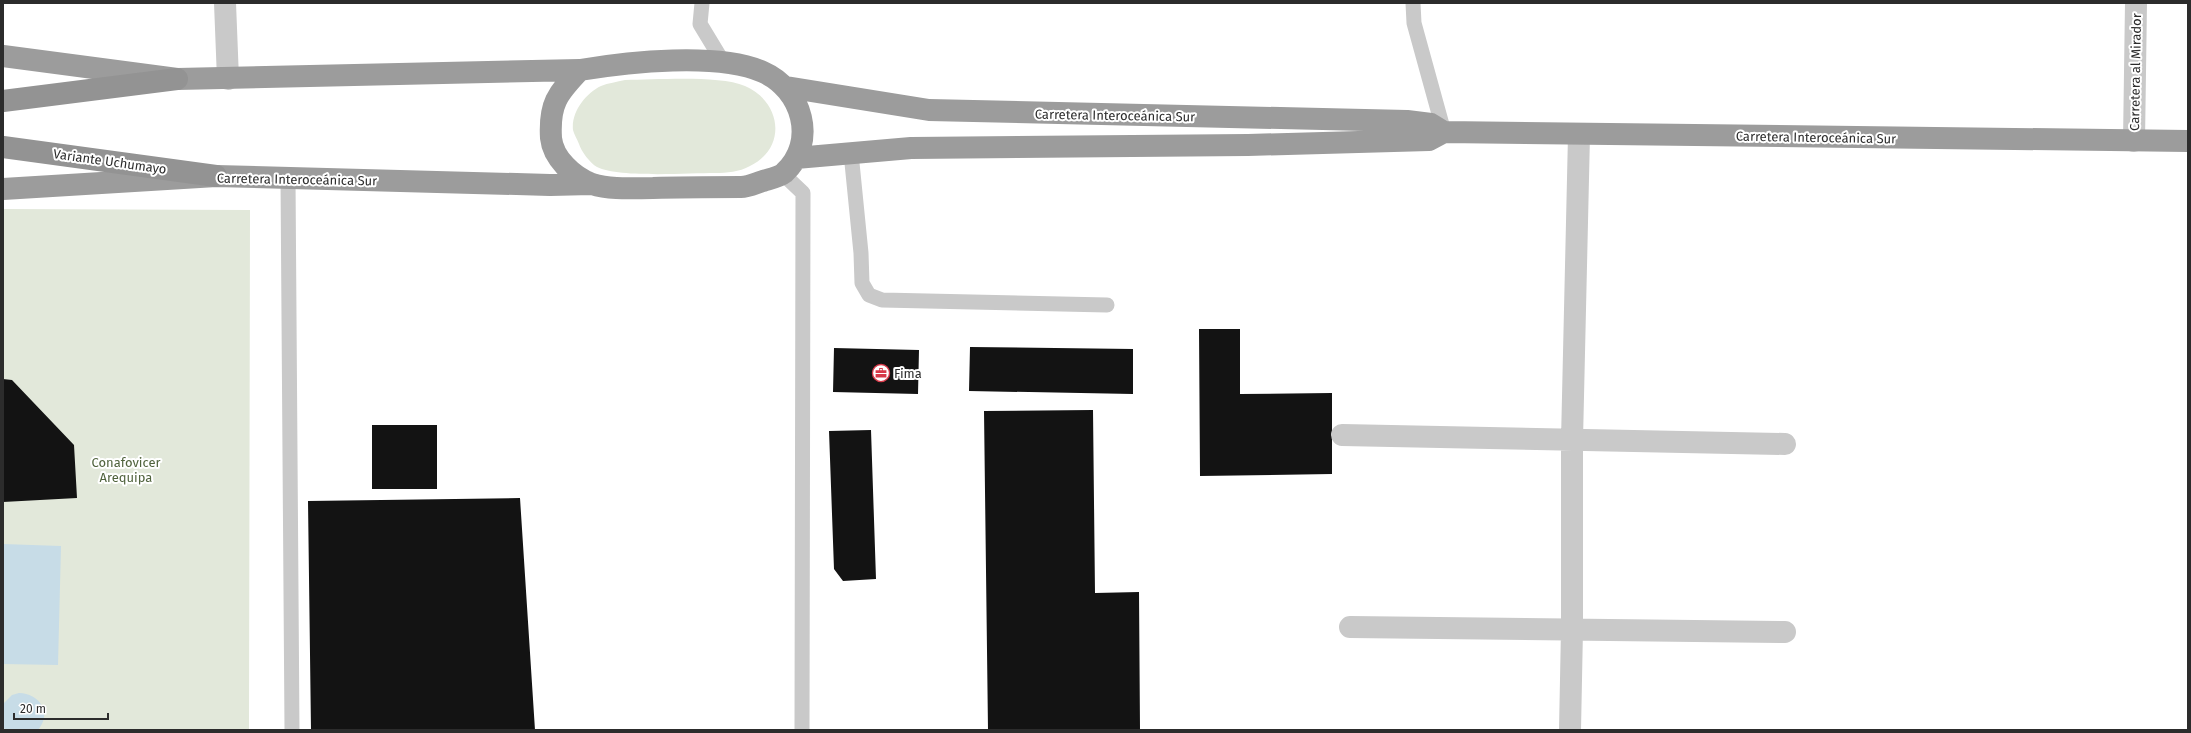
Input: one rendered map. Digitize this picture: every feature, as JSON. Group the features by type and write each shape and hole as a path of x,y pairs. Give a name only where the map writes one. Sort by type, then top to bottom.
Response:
{"highway":[{"path":"3,56 177,79 228,80 580,70 626,62 723,62 763,72 786,87 801,111 802,139 789,166"},
{"path":"580,70 561,90 550,116 552,145 567,169 592,184"},
{"path":"3,101 177,79"},
{"name":"Carretera Interoceánica Sur","path":"786,87 929,110 1407,121 1431,124 1444,132"},
{"name":"Carretera Interoceánica Sur","path":"3,189 216,176 550,185 592,184 624,188 746,187 789,166 851,153 911,148 1248,145 1429,140 1444,132 1579,135 2188,141"},
{"name":"Variante Uchumayo","path":"3,147 216,176"}],"street":[{"path":"224,3 228,80"},
{"name":"Carretera al Mirador","path":"2134,141 2136,3"},
{"path":"1570,730 1572,629 1572,440 1579,135"},
{"path":"1342,435 1785,444"},
{"path":"1350,627 1785,632"}],"lane":[{"path":"702,3 700,24 723,62"},
{"path":"1413,3 1414,23 1444,132"},
{"path":"851,153 862,283 869,295 882,300 1107,305"},
{"path":"789,166 803,193 802,730"},
{"path":"288,178 292,730"}],"green space":[{"path":"703,79 719,80 745,86 757,93 767,103 773,114 775,125 774,137 770,148 762,158 742,170 719,173 637,174 621,173 597,167 589,160 580,147 573,130 574,117 585,98 595,89 604,85 625,80"},
{"name":"Conafovicer Arequipa","path":"3,209 250,210 249,730 3,730"}],"water":[{"path":"3,544 61,546 58,665 3,664"},
{"path":"19,693 33,696 42,705 44,717 38,730 6,730 3,727 3,704 12,695"}],"building":[{"path":"1199,329 1240,329 1240,394 1332,393 1332,474 1200,476"},
{"path":"970,347 1133,349 1133,394 969,391"},
{"path":"834,348 919,350 918,394 833,392"},
{"path":"3,379 12,380 74,445 77,498 3,502"},
{"path":"1093,410 1095,593 1139,592 1140,730 988,730 984,411"},
{"path":"372,425 437,425 437,489 372,489"},
{"path":"871,430 876,579 843,581 834,569 829,431"},
{"path":"520,498 535,730 311,730 308,501"}],"place":[{"name":"Fima","path":"881,373"}]}
